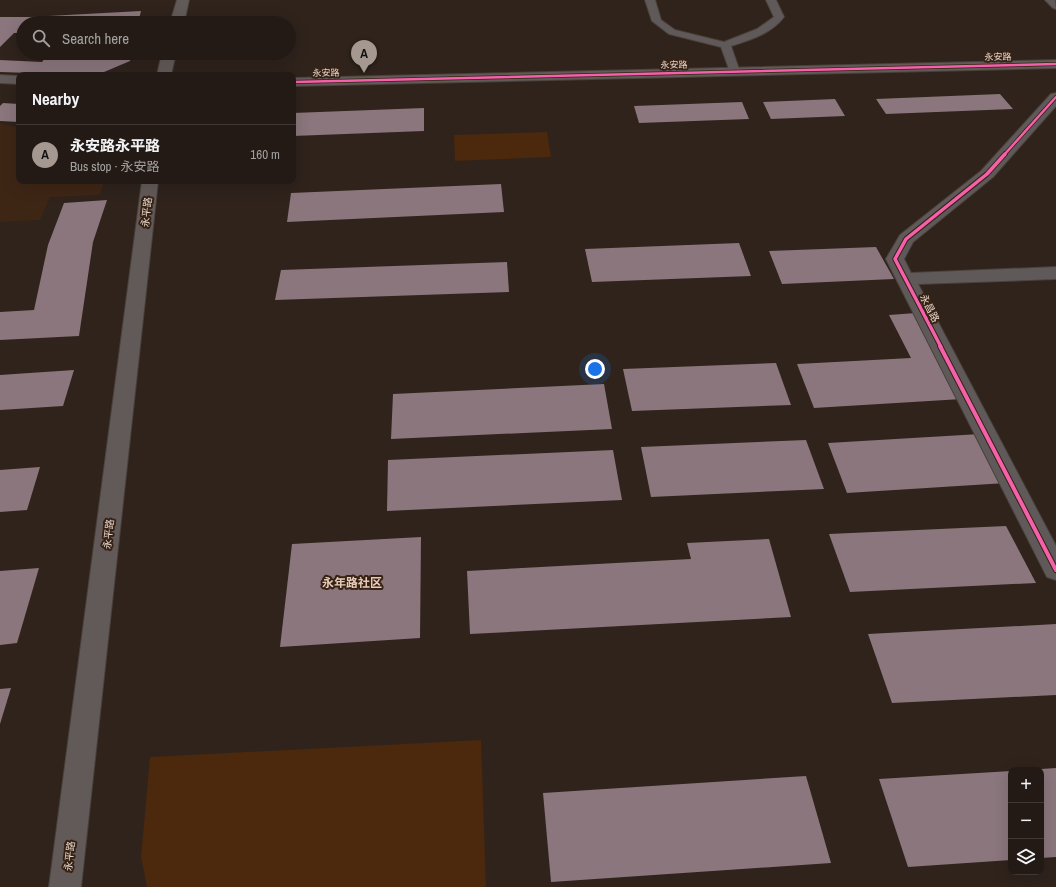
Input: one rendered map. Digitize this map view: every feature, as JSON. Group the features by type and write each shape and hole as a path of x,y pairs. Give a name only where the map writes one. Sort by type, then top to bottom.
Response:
{"street":[{"path":"179,16 182,0"},
{"path":"165,72 167,60"},
{"name":"永安路","path":"296,82 1056,64"},
{"path":"0,79 16,80"},
{"name":"永昌路","path":"1056,97 987,174 906,239 895,259 1056,570"},
{"name":"永平路","path":"65,887 150,184"},
{"path":"906,279 1056,273"}],"lane":[{"path":"650,0 657,21 672,32 725,45 760,32 774,23 779,17 771,0"},
{"path":"1050,0 1056,6"},
{"path":"725,45 735,72"}],"shaded area":[{"path":"0,123 16,127 16,184 103,184 100,195 50,197 40,220 0,222"},
{"path":"547,132 551,157 455,161 454,135"},
{"path":"481,740 486,887 147,887 141,857 150,757"}],"building":[{"path":"141,11 140,16 48,16"},
{"path":"0,17 16,17 16,33 14,33 0,47"},
{"path":"0,60 42,62 44,60 130,60 104,72 0,72"},
{"path":"1000,94 1013,109 886,114 876,99"},
{"path":"835,99 845,116 771,119 763,102"},
{"path":"742,102 749,119 639,123 634,106"},
{"path":"3,103 16,104 16,122 0,121 0,106"},
{"path":"424,108 424,131 296,136 296,113"},
{"path":"501,184 504,212 287,222 291,193"},
{"path":"107,200 93,242 79,336 0,340 0,312 34,310 48,245 64,203"},
{"path":"739,243 751,276 592,282 585,249"},
{"path":"876,247 894,279 782,284 769,251"},
{"path":"507,262 509,292 275,300 281,270"},
{"path":"916,313 962,399 814,408 797,364 911,358 889,315"},
{"path":"776,363 791,405 632,411 623,369"},
{"path":"74,370 63,406 0,410 0,375"},
{"path":"604,384 612,429 391,439 393,394"},
{"path":"980,434 1006,483 847,493 828,443"},
{"path":"806,440 824,489 651,497 641,447"},
{"path":"613,450 622,500 387,511 388,460"},
{"path":"40,467 27,510 0,512 0,470"},
{"path":"1006,526 1036,583 850,592 829,534"},
{"path":"421,537 420,638 280,647 292,544"},
{"path":"769,539 791,617 470,634 467,571 691,559 687,543"},
{"path":"39,568 17,643 0,645 0,571"},
{"path":"1056,624 1056,695 892,703 868,634"},
{"path":"11,688 0,724 0,689"},
{"path":"1056,768 1056,857 1044,858 1044,769"},
{"path":"1008,771 1008,860 908,867 879,779"},
{"path":"806,776 831,863 551,882 543,793"}],"cycle path":[{"path":"296,82 1056,64"},
{"path":"1056,97 987,174 906,239 895,259 1056,570"}],"place":[{"name":"永安路永平路","path":"364,73"}],"district":[{"name":"永年路社区","path":"352,583"}]}
